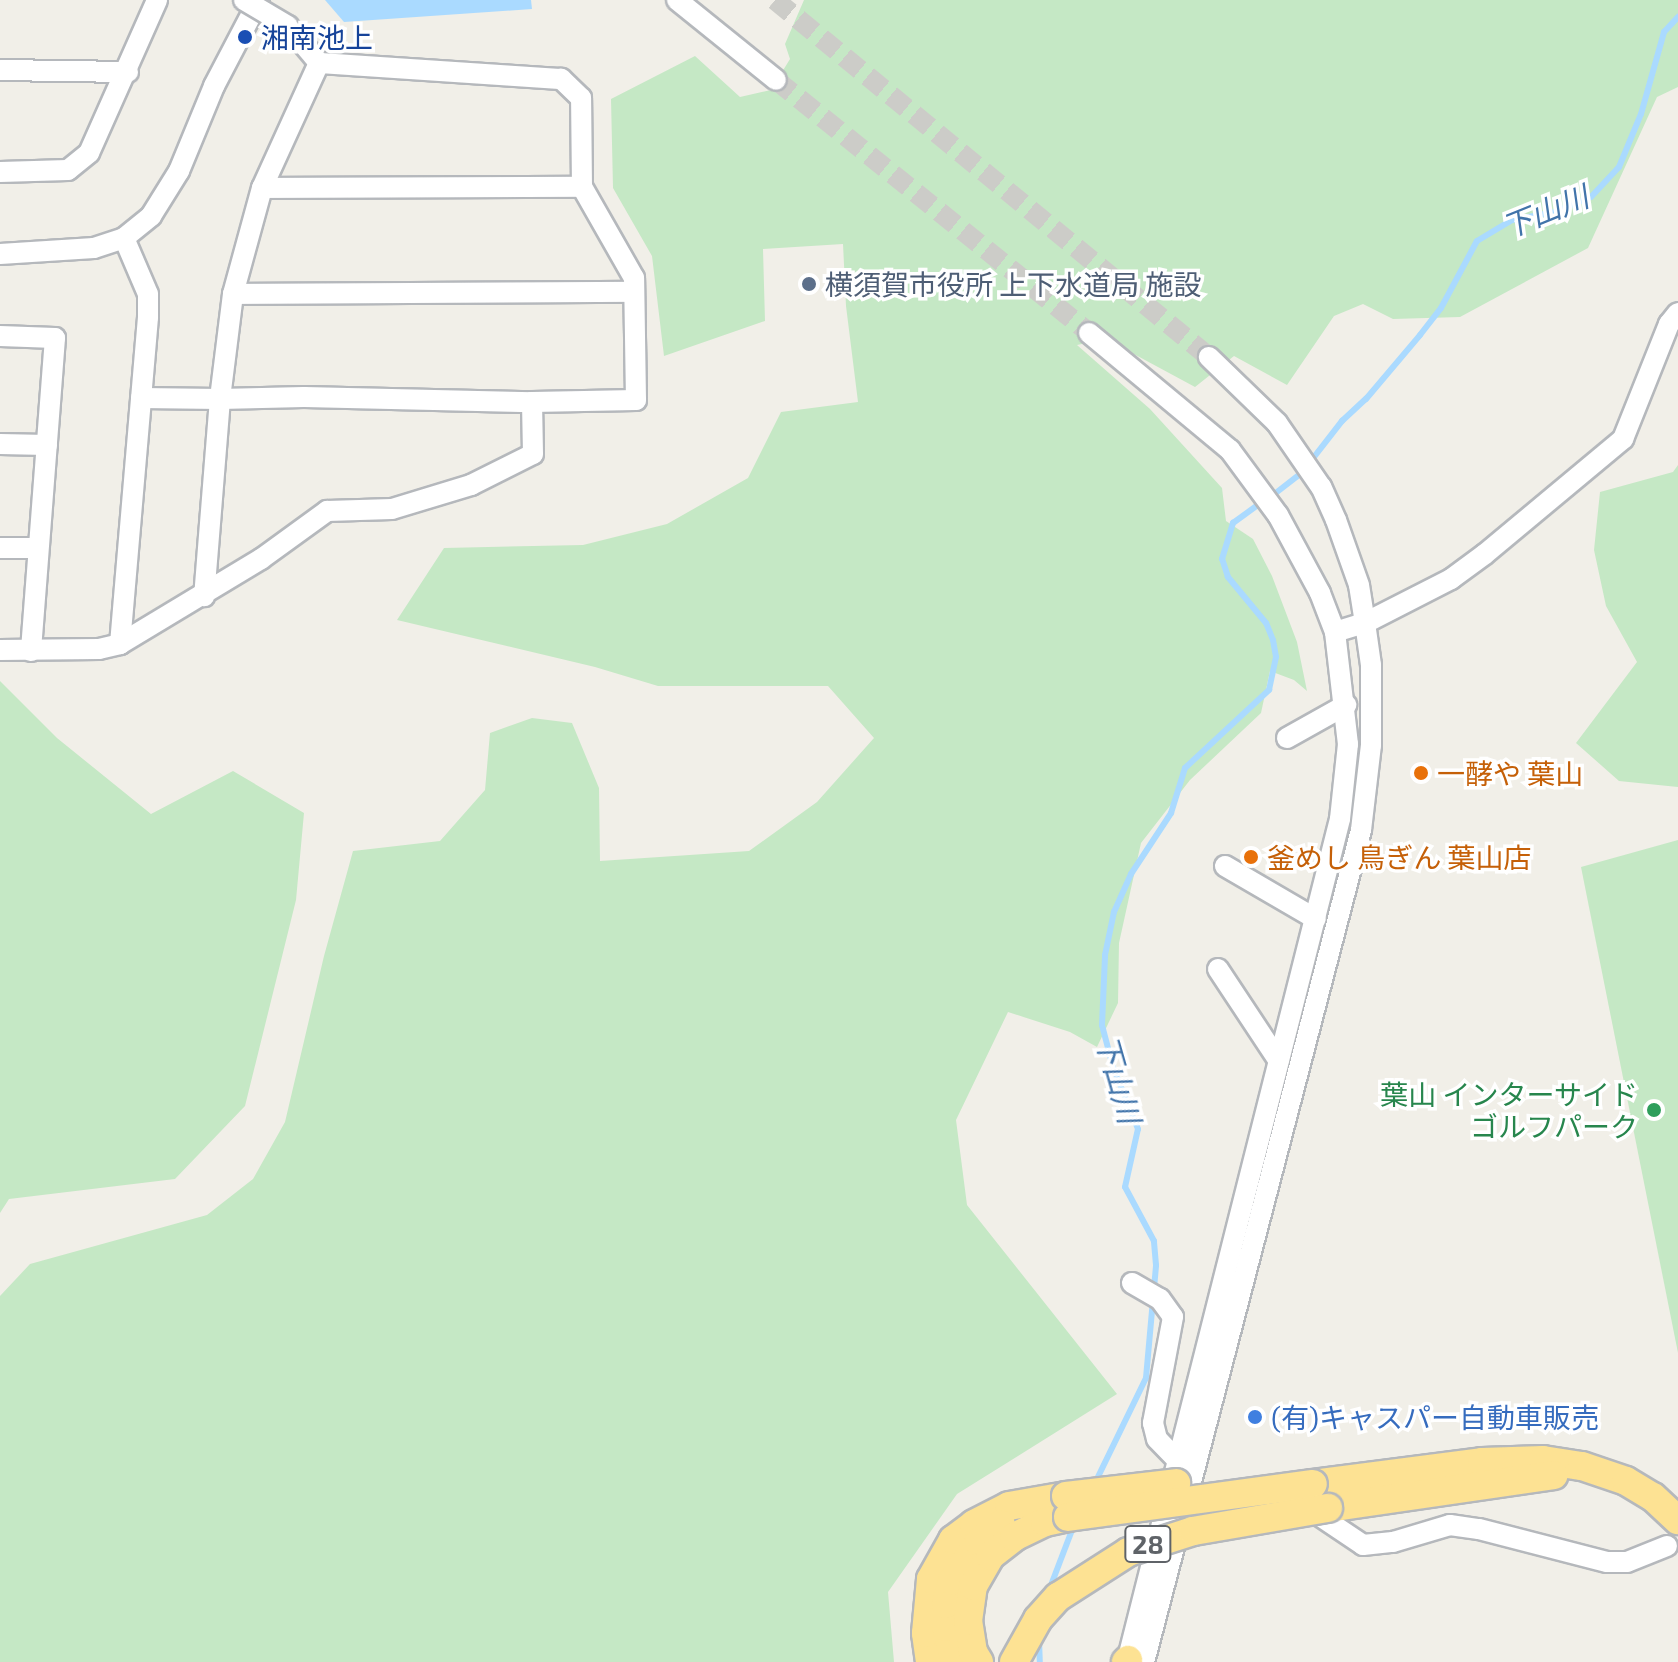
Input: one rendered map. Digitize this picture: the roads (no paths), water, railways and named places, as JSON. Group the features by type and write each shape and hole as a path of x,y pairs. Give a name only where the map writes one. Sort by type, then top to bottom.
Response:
{"highway":[{"path":"1312,1476 1480,1447 1541,1444 1613,1460 1652,1477 1678,1494"},
{"path":"955,1662 948,1645 946,1604 952,1581 962,1564 979,1542 1004,1521 1067,1507 1312,1476 1543,1460 1582,1466 1626,1481 1653,1497 1673,1533"},
{"name":"28","path":"1014,1662 1038,1619 1058,1597 1128,1552 1193,1531 1547,1477 1582,1466"},
{"path":"930,1662 926,1633 931,1579 953,1540 974,1524 1009,1506 1067,1507"},
{"path":"979,1662 973,1652 968,1621 973,1586 990,1556 1014,1537 1067,1507"}],"street":[{"path":"0,172 68,170 89,153 128,72 157,0"},
{"path":"141,398 304,397 532,402 636,400 634,278 582,187 581,98 561,79 319,63 288,26 244,0"},
{"path":"0,254 94,248 124,238 151,216 179,171 214,86 259,0"},
{"path":"677,0 776,80"},
{"path":"204,596 220,399 233,294 262,188 319,63"},
{"path":"0,70 128,72"},
{"path":"262,188 582,187"},
{"path":"120,644 148,294 124,238"},
{"path":"233,294 634,292"},
{"path":"1335,632 1365,623 1451,579 1623,439 1669,324 1678,313"},
{"path":"1089,333 1230,450 1286,528 1320,593 1335,632 1346,705 1348,744 1340,819 1161,1516 1131,1661"},
{"path":"0,336 55,338 31,651"},
{"path":"1131,1661 1183,1513 1361,830 1373,707 1365,623 1347,547 1321,487 1277,423 1209,357"},
{"path":"0,650 99,649 120,644 204,596 327,511 392,509 471,485 533,454 532,402"},
{"path":"0,444 47,445"},
{"path":"0,548 37,548"},
{"path":"1287,738 1346,705"},
{"path":"1225,866 1316,919"},
{"path":"1218,969 1279,1061"},
{"path":"1134,1285 1160,1299 1173,1317 1153,1423 1157,1439 1176,1459"},
{"path":"1161,1516 1294,1498 1363,1545 1393,1542 1450,1525 1479,1529 1607,1562 1627,1562 1673,1533"}],"water":[{"path":"325,0 531,0 532,9 344,22"}],"waterway":[{"name":"下山川","path":"1314,457 1441,308 1477,241 1512,220 1555,212 1591,197 1619,167 1641,114 1664,32 1678,17"},
{"name":"下山川","path":"1277,492 1304,471"},
{"name":"下山川","path":"1095,1483 1146,1378 1156,1265 1154,1241 1125,1187 1138,1129 1113,1067 1102,1025 1105,955 1114,912 1131,874 1171,813 1185,768 1269,690 1276,657 1273,640 1266,623 1228,577 1222,559 1233,523 1261,503"},
{"name":"下山川","path":"1048,1593 1074,1525"},
{"name":"下山川","path":"1039,1639 1040,1662"}],"tunnel":[{"path":"775,0 1209,357"},
{"path":"776,80 1089,333"}],"place":[{"name":"湘南池上","path":"245,37"},
{"name":"横須賀市役所 上下水道局 施設","path":"809,284"},
{"name":"一酵や 葉山","path":"1421,773"},
{"name":"釜めし 鳥ぎん 葉山店","path":"1251,857"},
{"name":"葉山 インターサイド ゴルフパーク","path":"1654,1110"},
{"name":"(有)キャスパー自動車販売","path":"1255,1417"}]}
